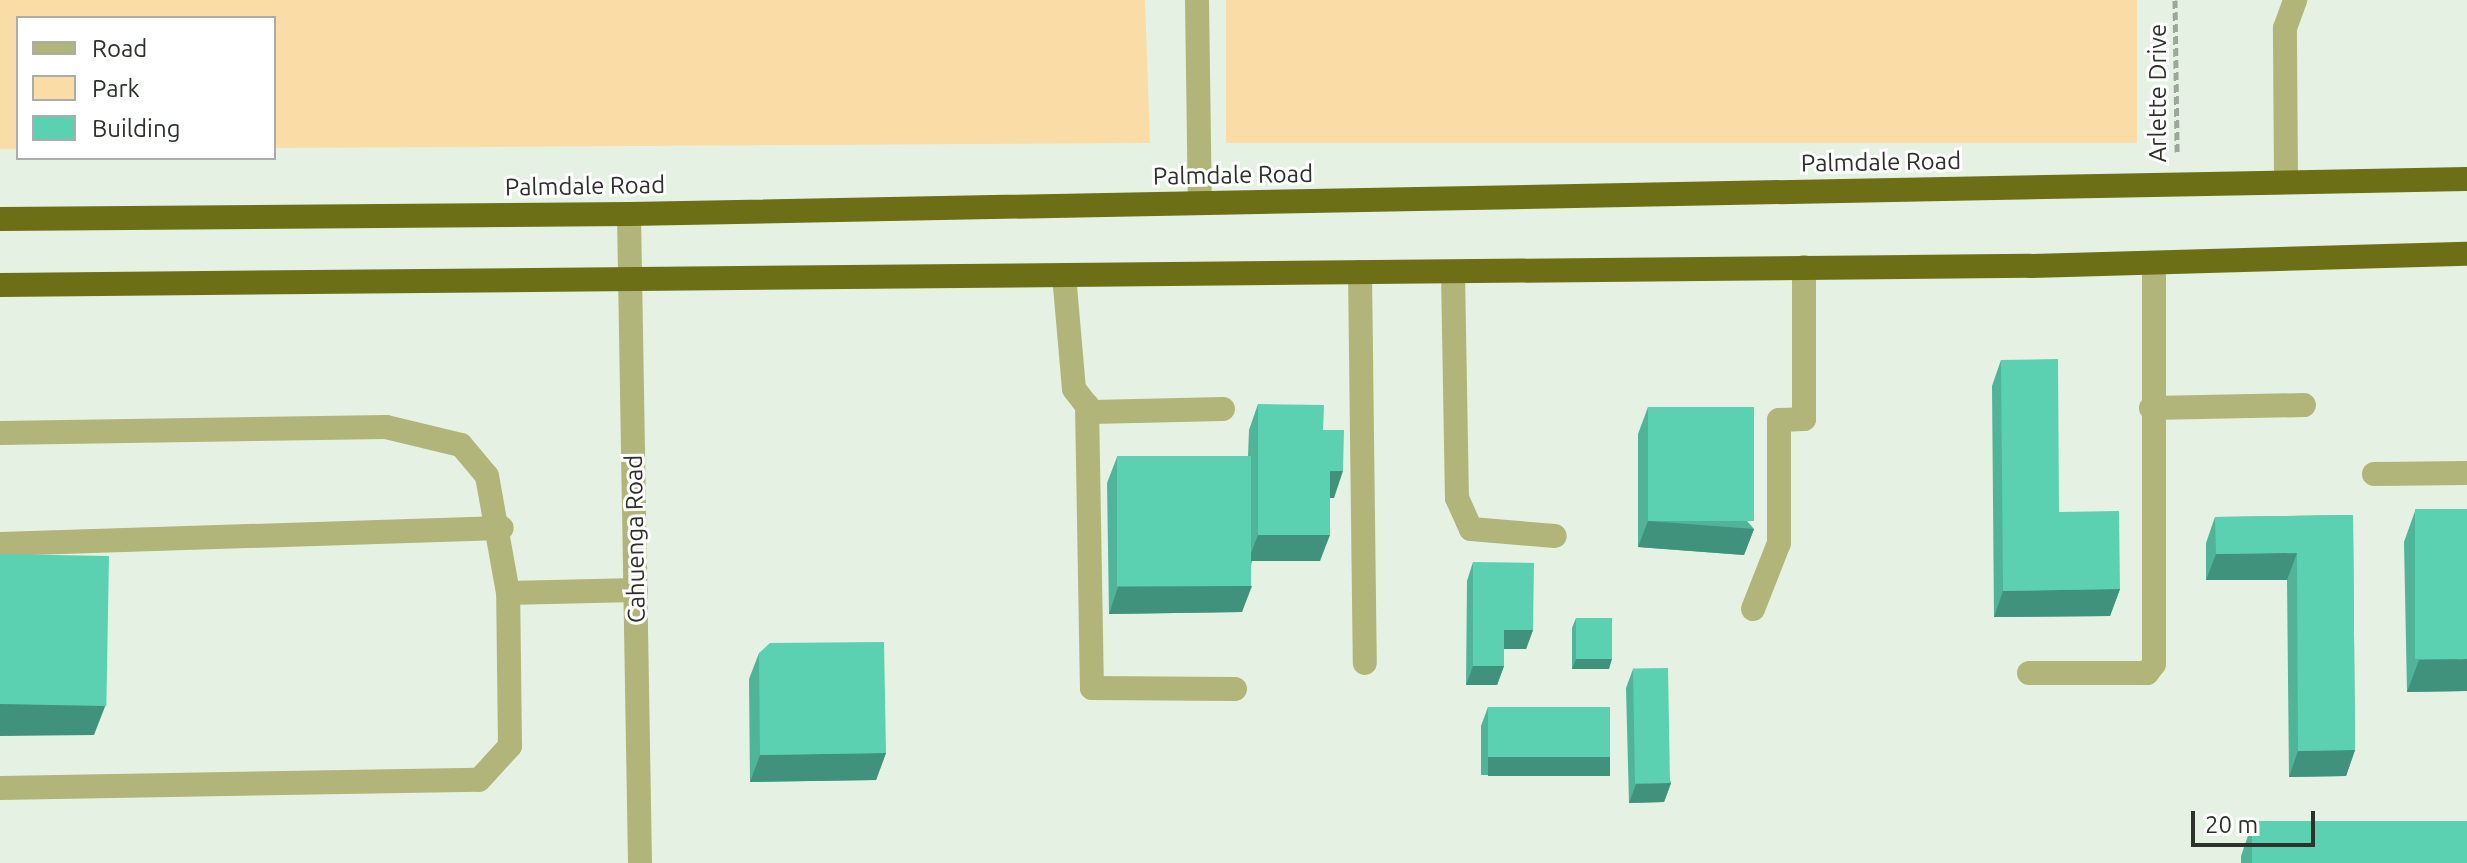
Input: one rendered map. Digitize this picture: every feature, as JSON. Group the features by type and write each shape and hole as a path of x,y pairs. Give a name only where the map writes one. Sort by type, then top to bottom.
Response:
{"highway":[{"name":"Palmdale Road","path":"0,219 629,214 2467,179"},
{"path":"0,285 631,283 2154,263 2467,254"}],"street":[{"path":"1197,0 1200,203"},
{"path":"2286,182 2285,28 2295,0"},
{"name":"Cahuenga Road","path":"629,214 640,863"},
{"path":"2029,673 2151,671 2154,263"},
{"path":"1753,609 1779,543 1779,420 1804,419 1804,267"},
{"path":"1360,272 1365,663"},
{"path":"1453,272 1457,498 1471,529 1555,536"},
{"path":"1064,275 1065,346 1074,389 1087,405 1125,417 1223,409"},
{"path":"1087,405 1092,688 1235,689"},
{"path":"2151,408 2304,405"},
{"path":"0,433 386,427 461,445 487,476 502,528 508,593 510,746 479,780 0,788"},
{"path":"2374,474 2467,473"},
{"path":"0,544 502,528"},
{"path":"508,593 636,590"}],"path":[{"name":"Arlette Drive","path":"2175,0 2177,185"}],"green space":[{"path":"0,0 1145,0 1150,143 276,148 276,16 16,16 16,149 0,149"},
{"path":"1226,0 2137,0 2137,143 1226,143"}],"building":[{"path":"2058,359 2059,512 2119,511 2120,589 2003,591 2001,360"},
{"path":"1258,404 1324,405 1323,430 1344,430 1343,471 1330,471 1330,535 1258,535"},
{"path":"1648,407 1754,407 1754,521 1648,521"},
{"path":"1117,456 1251,456 1251,586 1117,586"},
{"path":"2415,509 2467,509 2467,659 2415,659"},
{"path":"2353,515 2355,750 2298,751 2297,553 2216,554 2215,517"},
{"path":"0,554 109,556 106,706 0,704"},
{"path":"1473,562 1534,563 1533,630 1504,630 1504,666 1473,666"},
{"path":"1576,618 1612,618 1612,659 1576,659"},
{"path":"884,642 886,753 760,755 759,653 770,643"},
{"path":"1668,668 1670,783 1635,784 1633,669"},
{"path":"1488,707 1610,707 1610,757 1488,757"},
{"path":"2252,821 2467,821 2467,863 2252,863"}]}
